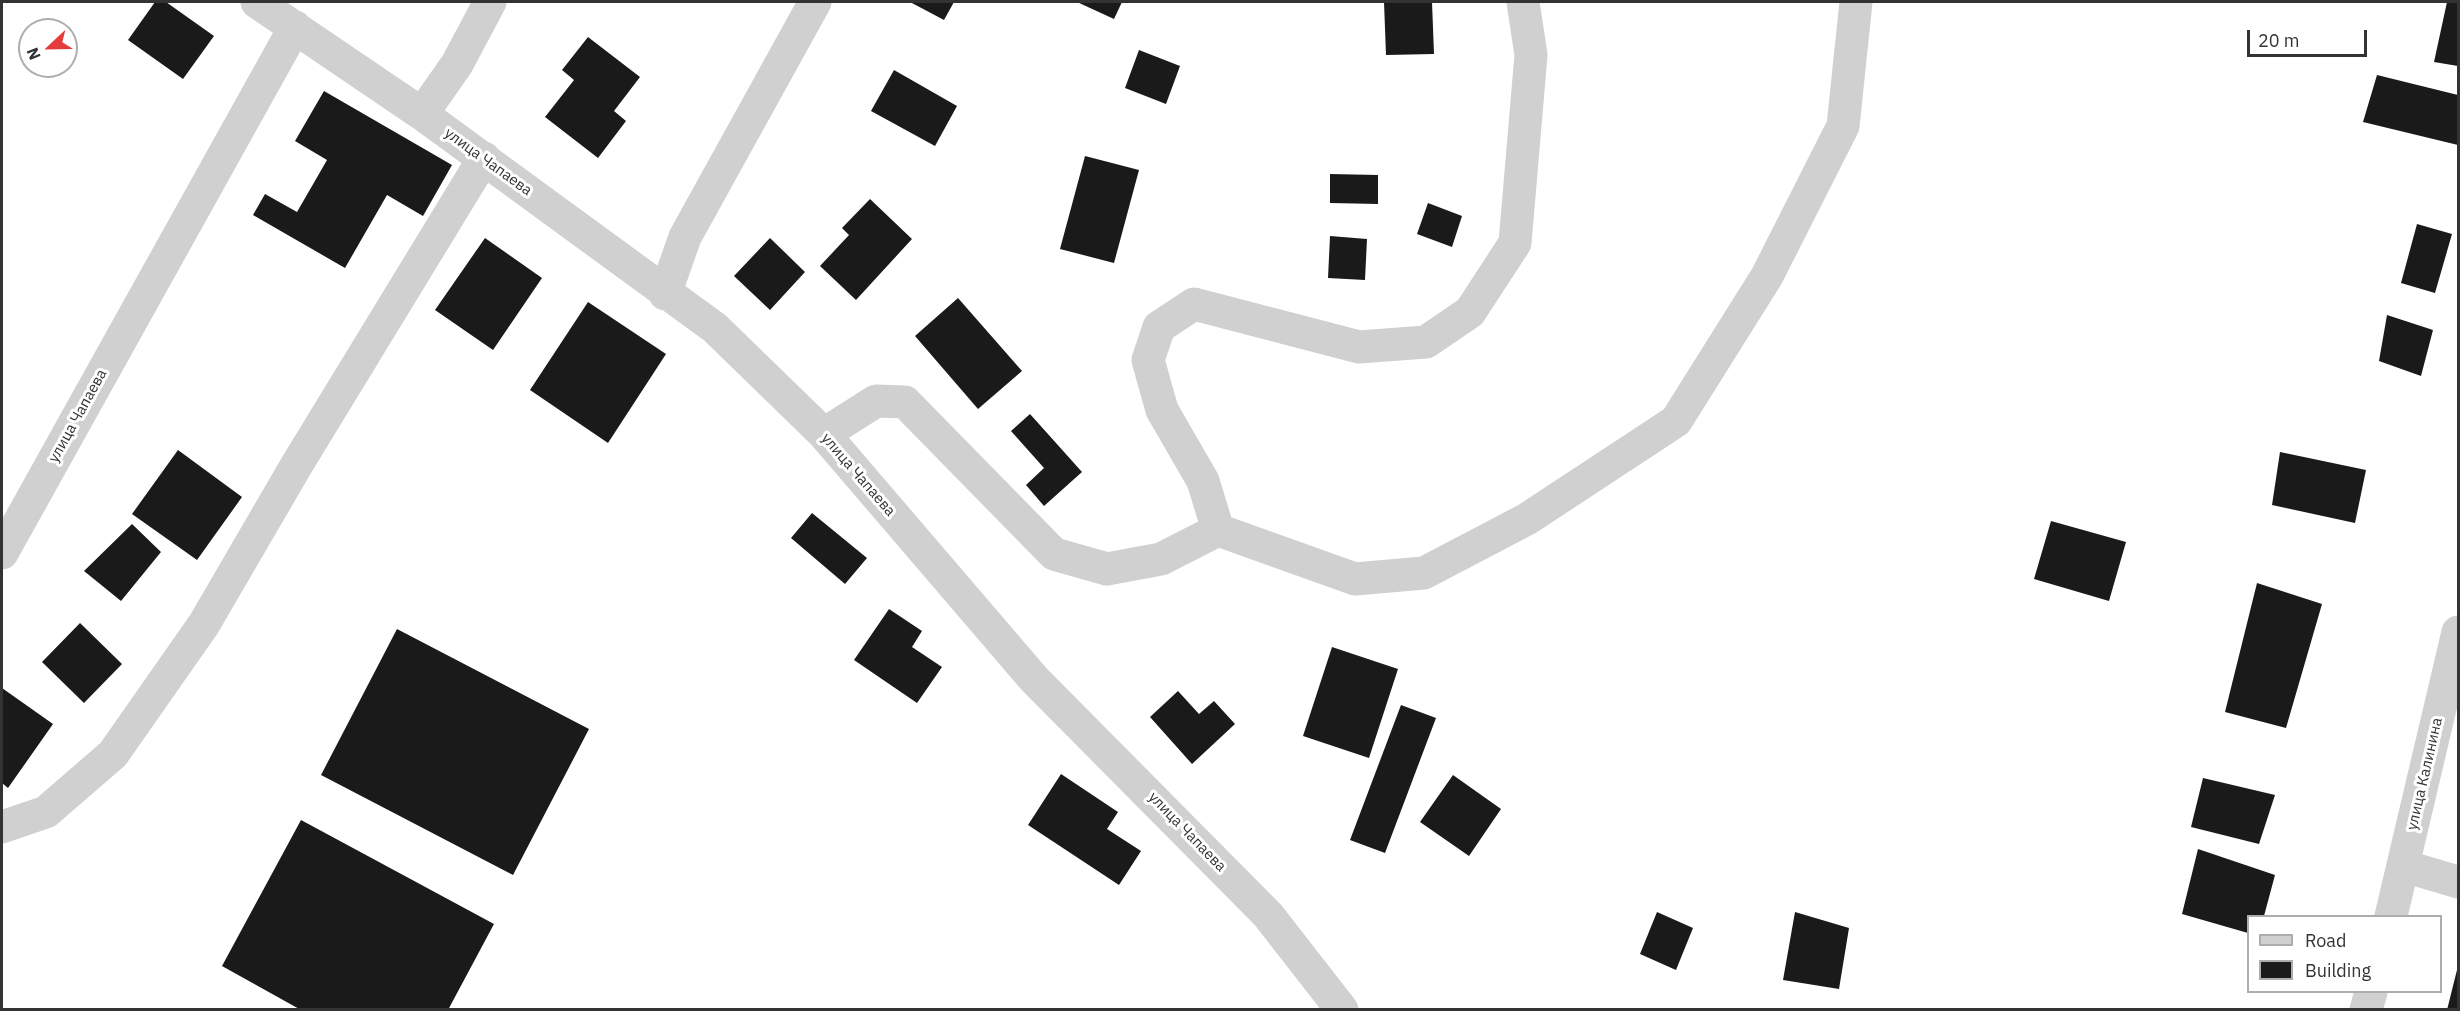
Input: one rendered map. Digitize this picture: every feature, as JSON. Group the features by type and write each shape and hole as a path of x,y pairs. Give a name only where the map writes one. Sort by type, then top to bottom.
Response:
{"street":[{"name":"улица Чапаева","path":"257,2 422,114 665,294 715,328 824,434 1034,679 1268,915 1342,1010"},
{"path":"422,114 457,64 490,2"},
{"path":"665,294 685,237 815,2"},
{"path":"1218,530 1203,481 1162,410 1148,360 1159,327 1194,303 1359,348 1426,342 1470,312 1515,243 1531,55 1523,2"},
{"path":"824,434 876,401 905,402 1054,554 1107,569 1161,559 1218,530 1355,579 1424,573 1527,519 1676,421 1767,276 1842,126 1856,2"},
{"name":"улица Чапаева","path":"2,553 295,27"},
{"path":"2,827 46,812 113,754 204,624 296,466 484,159"},
{"name":"улица Калинина","path":"2391,915 2458,632"},
{"path":"2404,866 2458,882"},
{"path":"2366,1010 2371,993"}],"building":[{"path":"155,2 166,2 214,36 183,79 128,40"},
{"path":"910,2 954,2 944,20"},
{"path":"1077,2 1122,2 1114,19"},
{"path":"1384,2 1432,2 1434,54 1386,55"},
{"path":"2447,2 2458,2 2458,66 2434,62"},
{"path":"588,37 640,77 614,111 626,121 598,158 545,117 574,80 562,70"},
{"path":"1139,50 1180,66 1166,104 1125,88"},
{"path":"894,70 957,106 935,146 871,111"},
{"path":"2377,75 2458,95 2458,145 2363,122"},
{"path":"324,91 452,165 423,216 387,195 345,268 253,215 265,194 297,212 327,160 295,141"},
{"path":"1085,156 1139,170 1114,263 1060,249"},
{"path":"1330,174 1378,175 1378,204 1330,203"},
{"path":"870,199 912,239 856,300 820,266 849,235 842,228"},
{"path":"1428,203 1462,216 1452,247 1417,234"},
{"path":"2417,224 2452,234 2435,293 2401,283"},
{"path":"1330,236 1367,239 1365,280 1328,278"},
{"path":"485,238 542,278 493,350 435,310"},
{"path":"770,238 805,272 770,310 734,276"},
{"path":"958,298 1022,371 978,409 915,336"},
{"path":"588,302 666,354 608,443 530,390"},
{"path":"2387,315 2433,330 2421,376 2379,361"},
{"path":"1030,414 1082,472 1044,506 1026,485 1044,468 1011,431"},
{"path":"178,450 242,497 197,560 132,514"},
{"path":"2280,452 2366,470 2355,523 2272,505"},
{"path":"812,513 867,558 845,584 791,538"},
{"path":"2051,521 2126,542 2109,601 2034,579"},
{"path":"132,524 161,552 121,601 84,571"},
{"path":"2257,583 2322,604 2286,728 2225,712"},
{"path":"889,609 922,631 912,647 942,667 917,703 854,660"},
{"path":"80,623 122,664 84,703 42,662"},
{"path":"397,629 589,729 513,875 321,775"},
{"path":"1332,647 1398,669 1369,758 1303,736"},
{"path":"2,688 53,724 8,788 2,783"},
{"path":"1178,691 1199,714 1214,701 1235,724 1192,764 1150,717"},
{"path":"1401,705 1436,718 1385,853 1350,840"},
{"path":"1061,774 1118,812 1107,829 1141,851 1119,885 1028,825"},
{"path":"1453,775 1501,809 1469,856 1420,822"},
{"path":"2203,778 2275,795 2259,844 2191,827"},
{"path":"301,820 494,924 448,1010 301,1010 222,966"},
{"path":"2198,849 2275,875 2264,915 2247,915 2247,933 2182,914"},
{"path":"1657,912 1693,928 1676,970 1640,954"},
{"path":"1795,912 1849,928 1839,989 1783,980"},
{"path":"2458,966 2458,1010 2447,1010"}]}
